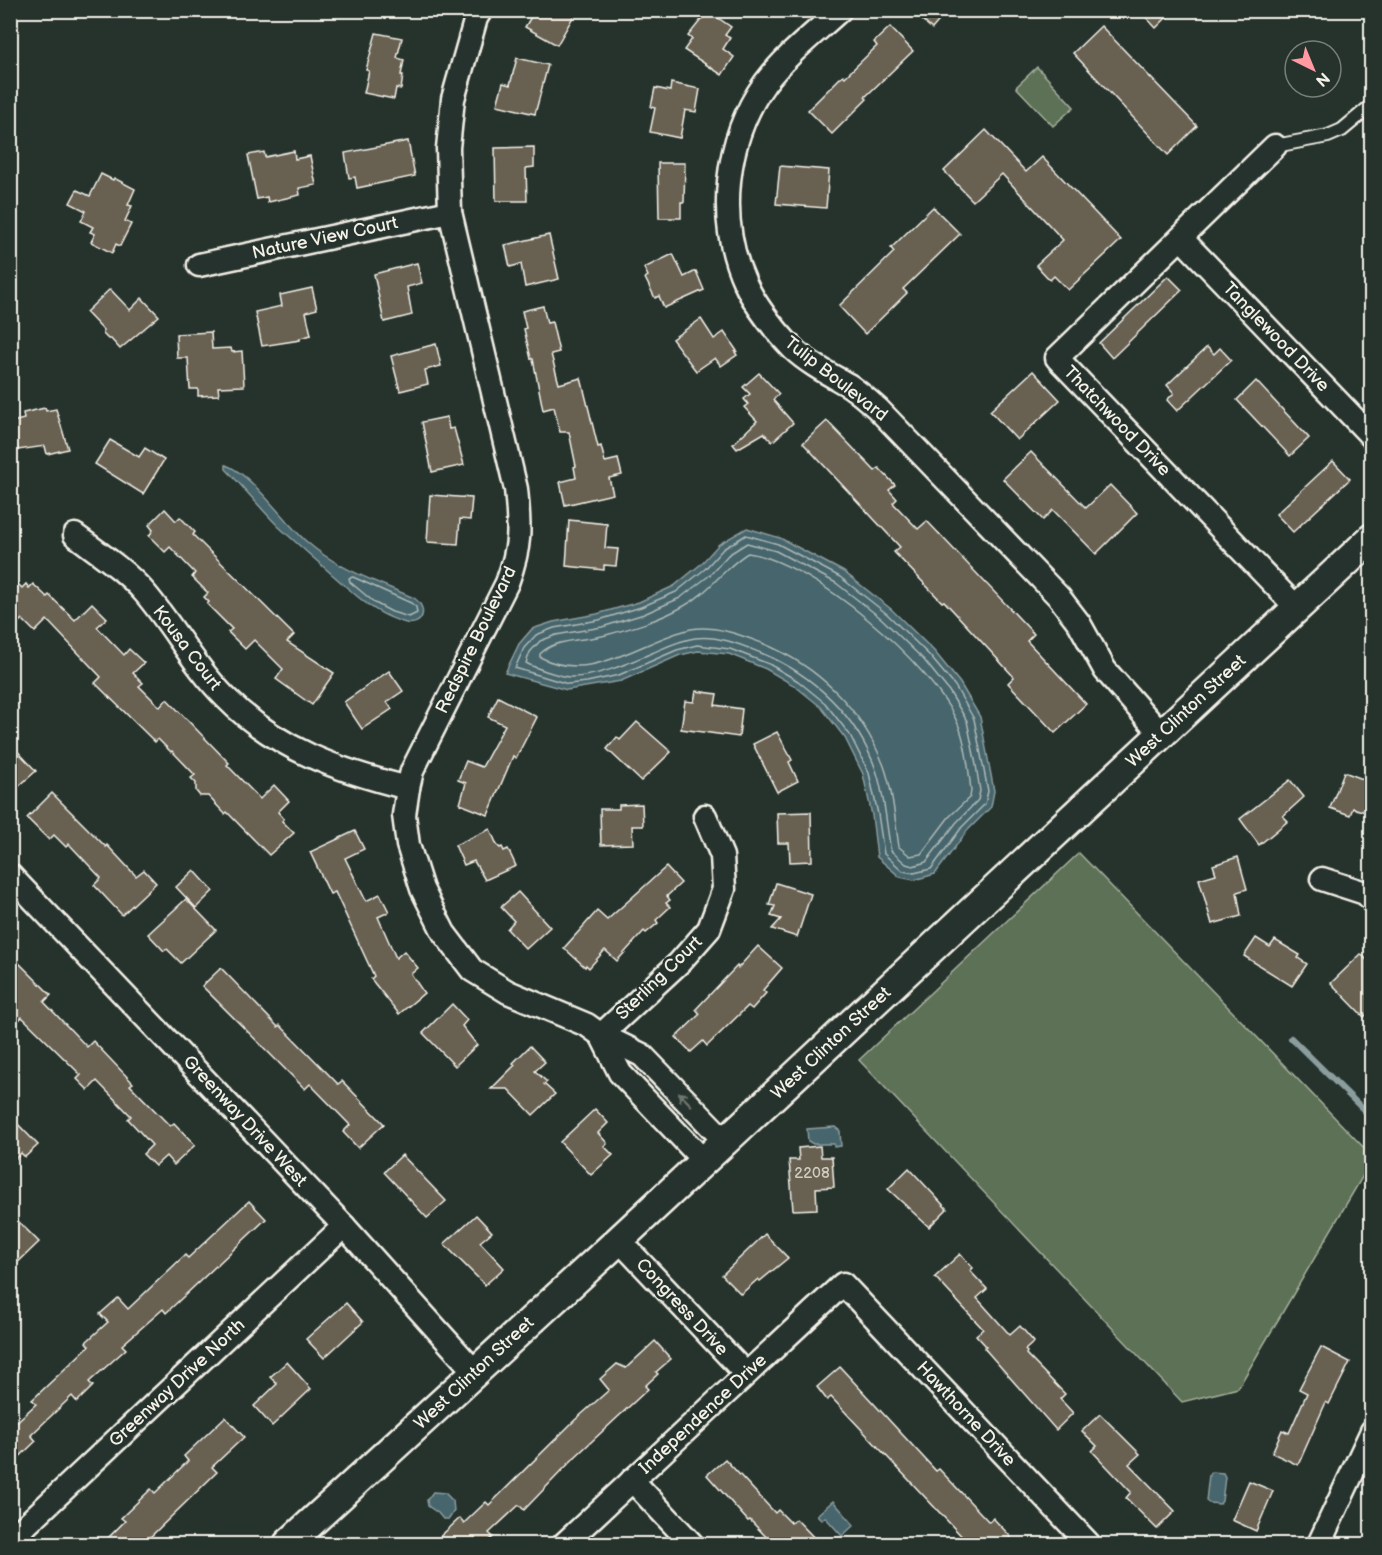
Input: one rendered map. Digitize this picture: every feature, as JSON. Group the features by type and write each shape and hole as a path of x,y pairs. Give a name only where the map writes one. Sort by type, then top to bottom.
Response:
{"street":[{"name":"Redspire Boulevard","path":"481,10 476,18 453,99 448,148 450,212 516,489 520,528 517,555 507,583 412,771 404,815 408,845 422,889 444,933 472,970 508,992 587,1025 601,1035 642,1055 725,1141"},
{"name":"Tulip Boulevard","path":"840,10 784,60 750,107 742,128 734,151 728,195 729,226 734,252 745,282 772,326 795,351 852,388 878,409 1059,597 1079,623 1106,670 1161,734"},
{"path":"1181,238 1275,146"},
{"name":"Nature View Court","path":"199,265 450,212"},
{"name":"Tanglewood Drive","path":"1181,238 1371,437"},
{"name":"Thatchwood Drive","path":"1181,238 1057,358 1297,608"},
{"name":"Kousa Court","path":"75,535 118,567 138,586 166,619 211,683 244,716 290,746 320,762 360,776 408,788"},
{"name":"West Clinton Street","path":"288,1545 704,1161 1371,538"},
{"name":"Sterling Court","path":"601,1035 679,963 709,929 724,889 722,856 705,816"},
{"name":"Greenway Drive West","path":"10,875 344,1226 475,1372"},
{"path":"1322,879 1365,893 1371,900"},
{"path":"601,1035 620,1073 704,1161"},
{"name":"Greenway Drive North","path":"10,1540 344,1226"},
{"name":"Congress Drive","path":"619,1240 745,1373"},
{"name":"Independence Drive","path":"564,1545 745,1373 843,1284"},
{"name":"Hawthorne Drive","path":"843,1284 1089,1545"},
{"path":"1319,1545 1371,1431"},
{"path":"632,1480 692,1545"}],"lane":[{"path":"1275,146 1335,134 1357,119 1371,105"}],"green space":[{"path":"1037,67 1074,107 1053,126 1016,87"},
{"path":"1079,853 1371,1155 1371,1162 1238,1388 1182,1402 859,1060"}],"water":[{"path":"226,465 247,479 319,552 358,574 414,598 419,602 423,611 420,619 412,623 398,621 364,601 279,527 226,469"},
{"path":"747,528 780,538 844,572 891,609 934,651 960,683 980,717 994,791 991,807 967,831 935,874 914,880 900,877 877,857 872,815 863,774 845,738 821,707 795,686 766,669 729,654 698,651 680,655 621,681 567,690 505,673 519,644 532,629 639,602 674,586 701,564 719,544"},
{"path":"835,1127 840,1131 841,1146 813,1144 808,1141 807,1129"},
{"path":"1212,1472 1223,1473 1225,1477 1220,1504 1206,1501 1209,1475"},
{"path":"433,1492 445,1493 453,1501 454,1511 449,1519 443,1519 428,1506 427,1500"},
{"path":"833,1501 854,1525 842,1536 825,1517 822,1520 817,1515"}],"building":[{"path":"535,10 577,10 557,45 525,27"},
{"path":"911,10 948,10 932,29"},
{"path":"1139,10 1174,10 1156,28"},
{"path":"708,11 731,27 725,35 730,38 723,49 734,57 722,75 684,50 692,39 688,36"},
{"path":"1101,26 1197,126 1168,155 1073,53"},
{"path":"890,27 913,51 865,97 867,99 832,134 808,110 843,75 845,77 877,46 874,42"},
{"path":"376,33 402,38 397,58 404,60 401,75 403,75 401,89 396,88 394,99 364,93 369,71 366,70"},
{"path":"517,58 548,65 535,114 497,105 503,83 510,85"},
{"path":"671,83 700,89 696,112 685,110 680,138 650,132 655,108 651,107 655,88 670,91"},
{"path":"986,130 1026,172 1042,157 1121,240 1068,290 1054,276 1050,280 1036,265 1063,240 1002,174 973,201 944,171"},
{"path":"408,141 415,176 357,188 355,177 349,178 345,153"},
{"path":"534,147 534,167 526,168 527,201 496,201 495,148"},
{"path":"294,151 295,159 310,156 316,185 299,188 300,195 268,202 267,197 257,199 248,155 264,152 265,157"},
{"path":"658,163 685,163 684,202 681,202 681,218 659,218"},
{"path":"780,166 829,170 826,208 776,204"},
{"path":"101,174 135,189 128,205 132,206 125,221 131,224 120,246 116,244 112,253 91,242 95,234 90,232 93,227 81,221 86,211 70,203 77,190 90,196"},
{"path":"933,207 960,234 903,289 907,293 865,334 839,306 894,252 891,248"},
{"path":"549,235 559,279 525,287 521,264 510,267 505,245"},
{"path":"673,254 684,277 696,271 704,290 664,308 659,296 655,298 645,278 648,276 644,268"},
{"path":"417,263 422,283 407,287 412,315 384,322 374,274"},
{"path":"1168,276 1182,290 1112,358 1099,343"},
{"path":"312,288 317,309 306,312 311,335 300,338 300,340 262,346 255,312 282,306 280,295"},
{"path":"110,289 130,310 142,298 159,316 120,349 103,334 103,330 86,312"},
{"path":"543,306 547,323 552,322 559,352 551,354 559,384 581,378 598,447 601,446 605,462 618,459 622,475 609,478 613,494 565,505 560,482 576,478 574,467 576,466 569,432 560,432 554,407 543,410 522,311"},
{"path":"701,319 714,339 724,332 737,351 735,352 737,355 721,366 715,358 696,371 672,339"},
{"path":"211,332 212,349 231,348 232,352 242,351 244,386 218,387 219,395 198,396 198,389 190,389 188,358 177,358 176,334"},
{"path":"436,344 441,366 425,370 428,384 400,391 391,356"},
{"path":"1207,347 1214,354 1220,348 1231,360 1177,411 1167,400 1174,393 1167,385"},
{"path":"1033,371 1060,400 1017,440 990,411"},
{"path":"759,373 779,394 773,400 793,423 772,442 764,433 737,449 733,444 757,421 744,407 748,404 744,399 750,394 743,387"},
{"path":"1256,381 1309,438 1290,456 1237,400"},
{"path":"45,408 46,411 56,409 68,449 47,454 45,446 18,450 12,422 24,419 23,413"},
{"path":"447,417 449,429 454,428 464,465 432,472 422,422"},
{"path":"827,421 875,471 879,468 895,485 889,490 897,499 893,503 918,529 927,521 1034,634 1027,641 1086,704 1055,733 1008,683 1014,677 944,601 942,602 894,552 900,547 803,443"},
{"path":"110,440 139,457 145,448 164,460 143,494 95,464"},
{"path":"1031,452 1086,508 1110,485 1137,513 1096,554 1053,510 1043,520 1003,479"},
{"path":"1333,461 1350,479 1293,532 1276,514"},
{"path":"430,495 472,498 470,520 460,519 458,544 427,542"},
{"path":"165,509 176,521 180,517 195,532 193,535 294,635 287,642 334,673 312,705 276,679 283,669 254,640 245,649 228,632 232,629 207,604 209,602 204,597 208,593 192,577 195,573 170,547 165,552 149,536 153,530 149,525"},
{"path":"569,520 607,524 605,548 618,549 616,566 604,565 604,570 566,566"},
{"path":"10,576 22,588 26,584 29,588 33,584 47,597 49,595 75,620 92,603 107,618 97,627 124,655 129,649 144,663 133,673 143,683 139,686 160,707 167,699 229,763 227,765 260,799 274,785 289,801 278,812 284,819 282,821 294,833 269,855 227,812 225,814 208,796 200,796 196,791 196,783 191,778 195,775 158,739 155,742 95,683 101,677 47,620 35,632 22,619 10,631"},
{"path":"389,671 403,691 387,702 392,709 362,729 344,702"},
{"path":"696,691 717,694 715,705 742,709 739,737 681,729 685,701 694,702"},
{"path":"498,697 537,717 516,758 513,756 488,815 460,804 466,783 458,780 466,761 482,767 505,725 488,717"},
{"path":"637,722 671,752 641,781 607,749 617,737 620,740"},
{"path":"777,732 792,760 789,762 798,781 777,792 753,744"},
{"path":"10,743 36,771 10,794"},
{"path":"1344,772 1371,782 1371,805 1368,813 1353,808 1350,815 1330,808"},
{"path":"1290,780 1304,797 1283,816 1288,821 1259,845 1240,819"},
{"path":"52,793 136,876 144,870 156,883 122,915 94,885 101,878 69,844 66,847 54,835 49,840 27,818"},
{"path":"642,804 643,826 632,826 633,844 601,845 600,809 619,809 619,805"},
{"path":"811,812 812,861 790,862 789,843 778,843 777,813"},
{"path":"490,829 497,845 504,851 508,849 516,866 485,880 474,861 464,865 455,845"},
{"path":"355,831 364,849 345,858 366,901 380,894 389,912 378,917 396,958 404,951 418,968 411,974 424,993 399,1014 371,979 374,976 335,892 330,894 310,852"},
{"path":"1238,857 1247,889 1237,892 1241,916 1212,924 1199,879 1216,874 1213,865"},
{"path":"666,867 681,883 667,896 670,900 666,903 670,907 656,920 658,923 646,933 644,931 617,961 605,950 589,968 564,948 597,911 607,920"},
{"path":"194,870 213,891 196,908 176,887"},
{"path":"776,883 811,894 797,937 772,929 781,919 771,916 775,906 769,905"},
{"path":"518,892 550,927 526,949 507,929 514,921 501,907"},
{"path":"186,899 216,930 181,963 167,949 164,951 148,934"},
{"path":"1256,938 1270,947 1275,940 1300,955 1298,958 1307,964 1292,986 1244,956"},
{"path":"758,946 782,968 763,990 766,993 752,1009 748,1006 707,1046 703,1041 691,1052 676,1037 700,1014 696,1009"},
{"path":"10,954 51,995 44,1002 87,1047 93,1041 133,1083 130,1085 170,1126 174,1123 195,1145 174,1165 166,1156 155,1166 143,1154 152,1145 128,1119 131,1116 97,1081 88,1090 77,1079 81,1075 22,1017 10,1029"},
{"path":"1361,954 1371,964 1371,1010 1364,1017 1331,983"},
{"path":"221,968 278,1027 280,1025 338,1084 342,1081 384,1124 358,1148 343,1132 350,1125 310,1084 305,1089 202,986"},
{"path":"452,1004 467,1020 462,1026 477,1045 455,1066 423,1033"},
{"path":"530,1046 545,1062 535,1071 547,1082 544,1084 555,1094 533,1115 508,1089 491,1089"},
{"path":"595,1109 608,1123 598,1133 607,1143 604,1146 613,1155 591,1175 560,1142"},
{"path":"10,1116 38,1145 25,1157 21,1153 10,1164"},
{"path":"820,1146 821,1157 832,1157 834,1187 816,1188 817,1209 793,1210 789,1160 799,1160 798,1148"},
{"path":"402,1155 446,1201 427,1218 384,1172"},
{"path":"909,1168 947,1209 929,1227 888,1189"},
{"path":"249,1201 266,1219 166,1313 163,1309 122,1345 126,1349 89,1382 93,1386 77,1402 72,1396 31,1435 36,1441 10,1466 10,1428 36,1404 32,1400 89,1346 86,1342 108,1322 100,1314 118,1298 128,1309 185,1255 188,1258"},
{"path":"10,1213 39,1242 10,1270"},
{"path":"476,1215 492,1232 480,1242 504,1268 485,1285 444,1244"},
{"path":"765,1234 788,1258 741,1294 722,1275"},
{"path":"960,1254 973,1268 970,1271 987,1289 977,1298 1010,1335 1020,1326 1034,1342 1025,1350 1026,1354 1065,1394 1060,1399 1073,1413 1056,1430 984,1348 986,1346 976,1335 983,1329 935,1277"},
{"path":"346,1303 363,1322 324,1358 306,1339"},
{"path":"655,1341 671,1359 645,1386 648,1389 576,1456 524,1510 519,1505 489,1533 493,1537 485,1545 431,1545 460,1518 464,1523 486,1502 489,1505 575,1420 609,1390 600,1379 617,1364 626,1368"},
{"path":"1321,1347 1350,1362 1329,1404 1326,1402 1298,1465 1272,1453 1282,1430 1289,1433 1307,1393 1299,1389"},
{"path":"287,1362 311,1389 272,1426 254,1406 277,1384 270,1377"},
{"path":"840,1367 936,1471 939,1469 989,1522 993,1518 1011,1537 1004,1545 970,1545 831,1397 827,1400 817,1387"},
{"path":"1100,1414 1140,1454 1129,1464 1175,1511 1157,1529 1126,1498 1131,1492 1092,1451 1097,1446 1082,1431"},
{"path":"225,1417 244,1437 212,1467 217,1472 142,1545 101,1545 125,1521 121,1518 151,1489 155,1493 188,1461 184,1456"},
{"path":"725,1459 775,1513 778,1510 791,1523 796,1519 821,1545 774,1545 750,1520 748,1521 707,1475"},
{"path":"1249,1481 1273,1491 1256,1531 1232,1520"}],"waterway":[{"path":"1291,1038 1372,1118"}]}
